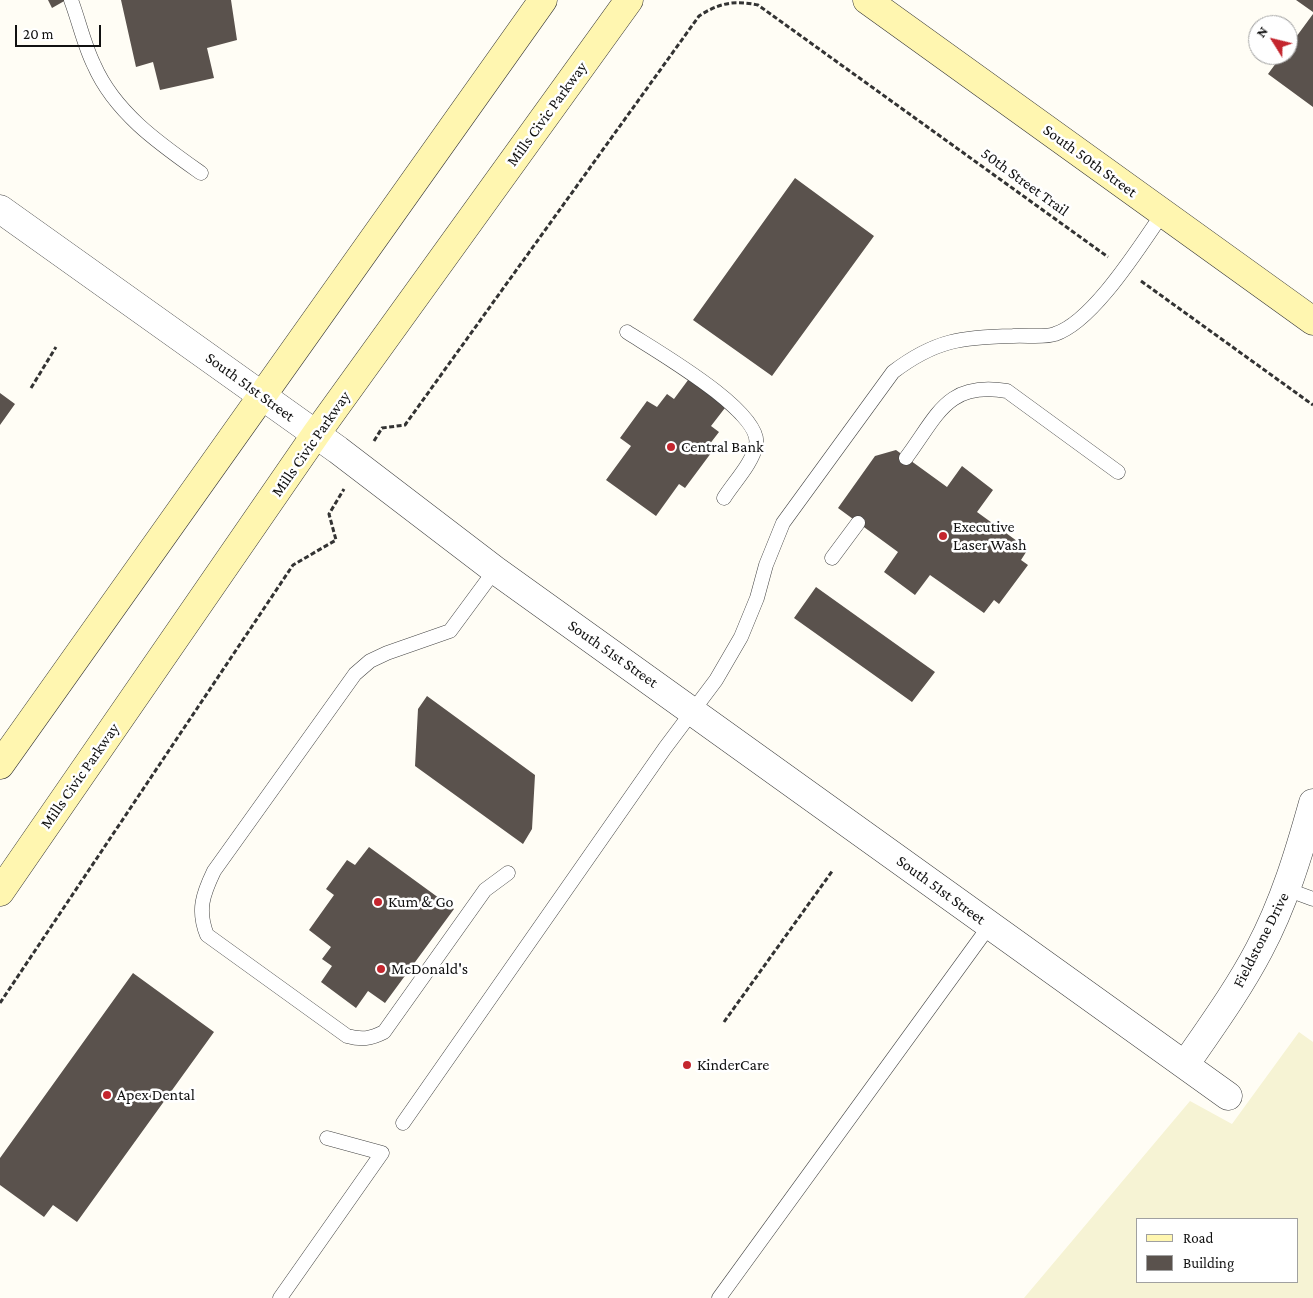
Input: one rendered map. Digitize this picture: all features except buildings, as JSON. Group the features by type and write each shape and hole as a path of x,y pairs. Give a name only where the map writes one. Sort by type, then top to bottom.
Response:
{"main road":[{"path":"0,764 261,394 543,0"},
{"name":"Mills Civic Parkway","path":"0,892 316,434 629,0"},
{"name":"South 50th Street","path":"867,0 1313,321"}],"street":[{"name":"South 51st Street","path":"0,209 261,394 495,570 1228,1096"},
{"name":"Fieldstone Drive","path":"1184,1065 1229,1001 1260,949 1286,889 1313,803"}],"lane":[{"path":"71,0 94,66 107,87 130,117 147,133 201,173"},
{"path":"403,1123 716,680 741,637 756,598 766,564 783,524 893,372 916,355 947,341 990,336 1055,334 1088,313 1163,213"},
{"path":"627,332 692,374 748,419 755,432 757,444 724,498"},
{"path":"906,458 945,406 958,395 971,389 989,388 1007,390 1118,472"},
{"path":"832,558 858,523"},
{"path":"495,570 450,631 387,653 370,662 355,674 214,871 201,903 203,925 207,935 347,1036 360,1040 371,1038 384,1032 485,890 508,873"},
{"path":"1286,889 1313,899"},
{"path":"719,1298 990,925"},
{"path":"280,1298 382,1152 328,1138"}],"path":[{"name":"50th Street Trail","path":"718,2 747,2 758,5 1313,405"},
{"path":"382,428 405,425 699,16 718,2"},
{"path":"31,388 56,347"},
{"path":"0,1003 293,565 336,540 328,514"},
{"path":"724,1022 833,870"}],"shaded area":[{"path":"1299,1032 1313,1042 1313,1298 1024,1298 1190,1101 1232,1124"}],"place":[{"name":"Central Bank","path":"671,447"},
{"name":"Executive Laser Wash","path":"943,536"},
{"name":"Kum & Go","path":"378,902"},
{"name":"McDonald's","path":"381,969"},
{"name":"KinderCare","path":"687,1065"},
{"name":"Apex Dental","path":"107,1095"}]}
